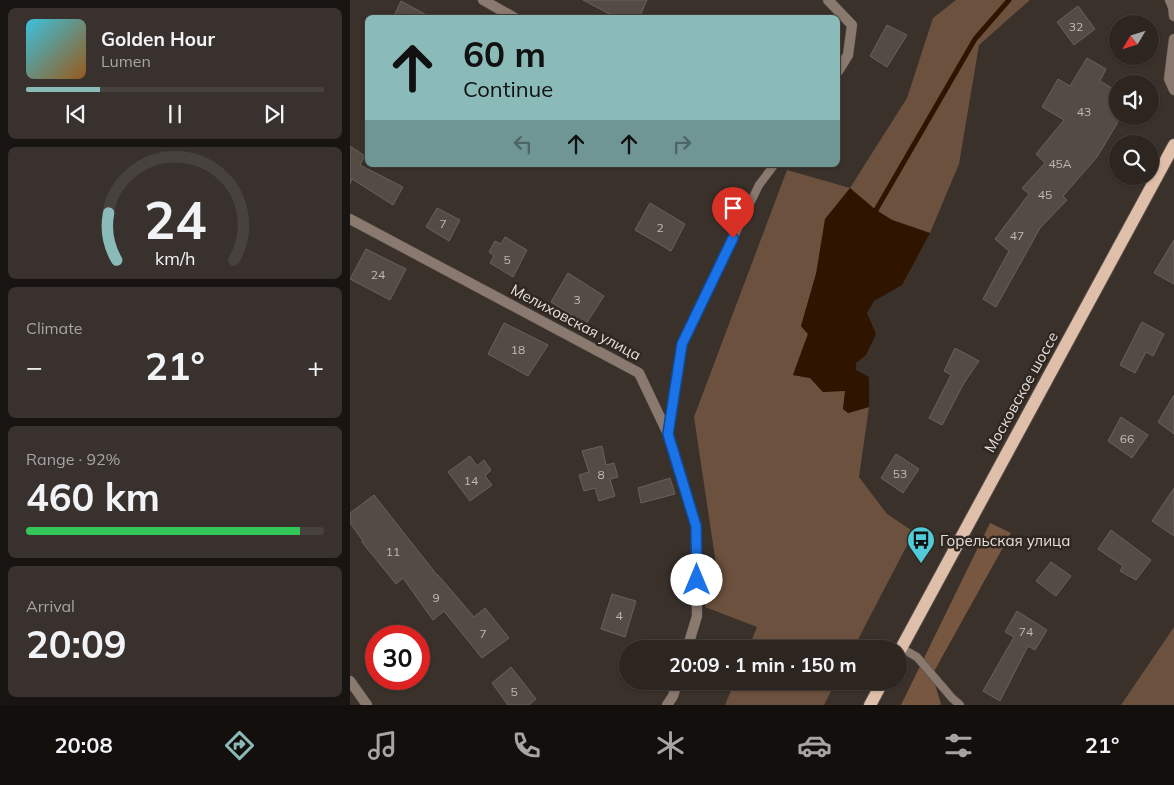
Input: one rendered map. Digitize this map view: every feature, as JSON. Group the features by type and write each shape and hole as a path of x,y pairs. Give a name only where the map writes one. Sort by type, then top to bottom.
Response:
{"main road":[{"name":"Московское шоссе","path":"905,640 1174,145"},
{"path":"870,705 878,690"}],"street":[{"path":"483,0 510,15"},
{"path":"828,0 852,25 848,55 840,68"},
{"path":"1170,0 1174,16"},
{"path":"1174,39 1169,79 1174,90"},
{"name":"Мелиховская улица","path":"350,219 639,373 668,434 696,526 697,616 690,640"},
{"path":"350,681 367,705"},
{"path":"667,705 675,690"}],"lane":[{"path":"668,434 682,344 759,185 772,167"},
{"path":"907,654 917,657 950,702 960,705"}],"shaded area":[{"path":"956,0 1030,0 979,45 959,164 930,233 892,220 876,210 816,274 801,326 808,334 793,375 810,378 823,392 846,390 843,409 848,413 869,407 859,477 887,514 914,532 858,640 752,640 757,627 705,607 716,564 694,417 787,170 850,188 907,98 933,18"},
{"path":"850,188 876,210 892,220 930,233 902,285 874,301 867,313 876,334 866,355 856,363 856,370 869,377 869,407 848,413 843,409 845,391 823,392 810,378 793,375 808,334 801,326 816,274 825,219"},
{"path":"990,523 1011,533 932,675 941,704 901,705"},
{"path":"1174,627 1174,705 1121,705"},
{"path":"731,690 832,690 824,705 725,705"}],"building":[{"path":"583,0 647,0 640,15 611,15"},
{"path":"401,1 427,15 394,15"},
{"path":"1078,6 1095,29 1074,45 1057,22"},
{"path":"887,25 907,35 887,67 870,56"},
{"path":"1087,58 1106,69 1100,81 1109,86 1109,125 1116,125 1097,157 1063,196 1067,200 1040,228 996,307 983,299 1009,251 995,239 1029,194 1022,188 1045,163 1036,154 1064,120 1042,107 1058,79 1070,86"},
{"path":"350,146 365,156 360,165 403,187 393,205 352,179 350,184"},
{"path":"650,203 685,224 671,251 635,230"},
{"path":"437,208 460,220 449,241 426,227"},
{"path":"505,237 527,250 513,277 490,263 494,256 489,252 495,241 501,244"},
{"path":"1174,240 1174,284 1154,273"},
{"path":"366,249 406,269 390,300 350,279"},
{"path":"568,273 604,296 586,324 551,302"},
{"path":"1142,322 1164,334 1153,356 1146,352 1135,373 1120,365"},
{"path":"504,323 548,345 528,376 488,354"},
{"path":"955,348 979,361 964,383 942,425 929,418 951,375 944,371"},
{"path":"1174,395 1174,434 1158,422"},
{"path":"1121,417 1148,435 1132,458 1108,441"},
{"path":"602,446 606,465 614,463 618,477 610,479 615,496 599,501 595,488 584,491 579,475 589,472 582,451"},
{"path":"896,454 919,469 903,493 881,478"},
{"path":"470,456 477,466 484,460 491,470 485,476 492,485 470,501 448,472"},
{"path":"670,478 675,494 641,503 638,488"},
{"path":"1174,488 1174,536 1152,521"},
{"path":"374,495 437,575 474,617 485,608 509,638 482,658 444,611 433,620 403,578 396,584 362,542 350,523 350,513"},
{"path":"1111,530 1151,560 1136,580 1120,571 1123,566 1098,549"},
{"path":"1051,562 1071,576 1056,596 1036,581"},
{"path":"612,594 636,601 625,637 601,629"},
{"path":"1017,611 1047,630 1035,650 1028,646 1000,701 983,691 1014,637 1005,632"},
{"path":"511,667 536,699 529,705 508,705 492,683"}],"waterway":[{"path":"876,210 975,39 1009,0"}],"place":[{"name":"Горельская улица","path":"921,564"}],"route":[{"path":"697,580 696,526 668,434 682,344 733,238"}]}
